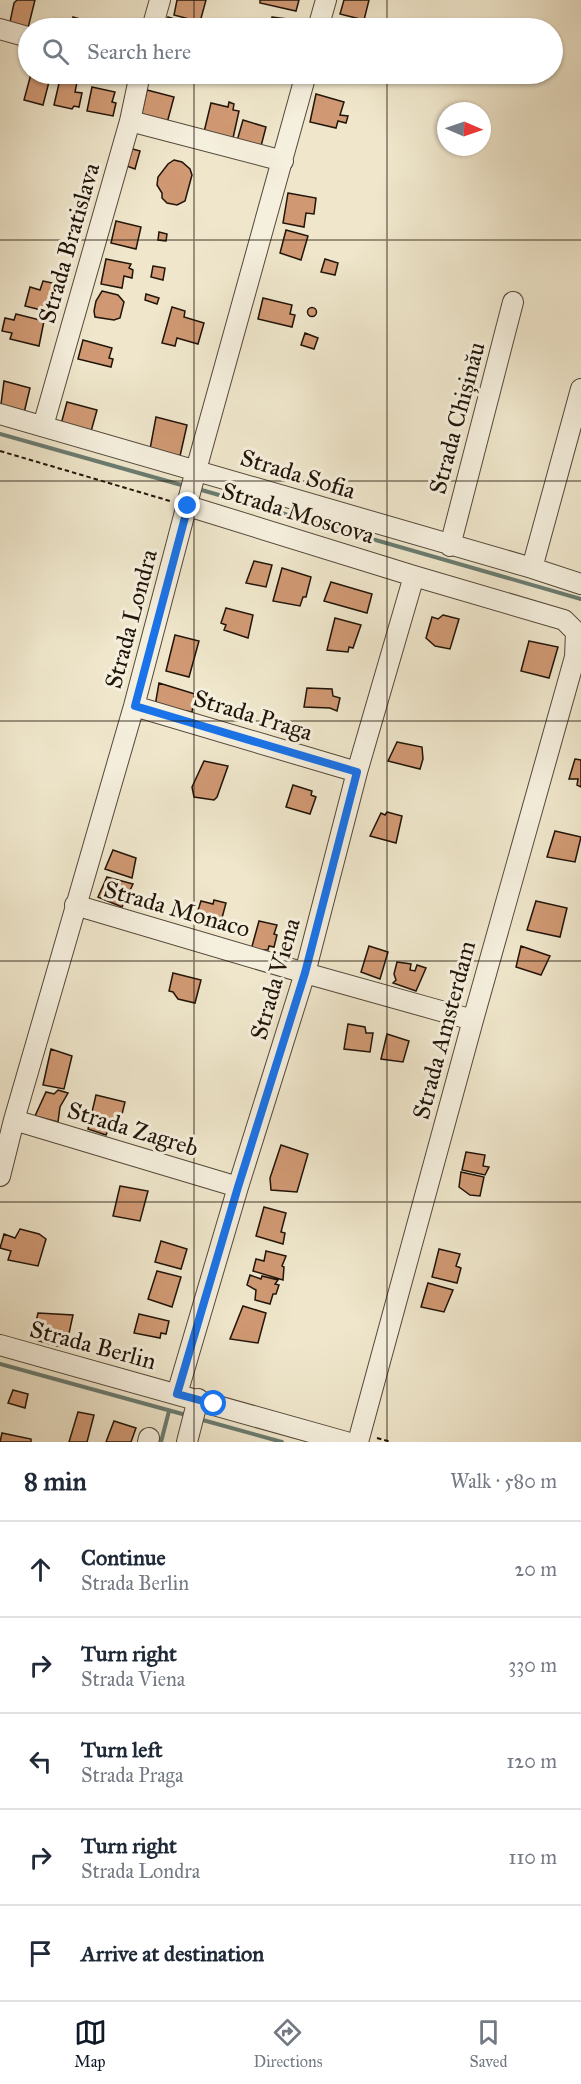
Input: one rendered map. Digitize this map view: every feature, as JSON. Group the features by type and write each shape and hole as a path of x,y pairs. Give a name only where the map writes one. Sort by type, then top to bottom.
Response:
{"street":[{"path":"155,18 160,0"},
{"path":"321,18 326,0"},
{"path":"0,29 18,34"},
{"name":"Strada Bratislava","path":"43,426 130,121 138,84"},
{"name":"Strada Londra","path":"0,1176 75,905 135,706 192,488 303,84"},
{"path":"130,121 283,161"},
{"name":"Strada Chișinău","path":"450,546 513,302"},
{"path":"532,568 581,389"},
{"name":"Strada Sofia","path":"0,414 43,426 192,488 450,546 581,584"},
{"name":"Strada Moscova","path":"192,488 414,576 564,620 576,632"},
{"name":"Strada Viena","path":"177,1394 238,1187 305,973 357,772 414,576"},
{"name":"Strada Amsterdam","path":"358,1442 575,657 576,632"},
{"name":"Strada Praga","path":"135,706 357,772"},
{"name":"Strada Monaco","path":"75,905 473,1020"},
{"name":"Strada Zagreb","path":"14,1120 238,1187"},
{"name":"Strada Berlin","path":"0,1345 177,1394 195,1412 346,1442"},
{"path":"187,1442 195,1412"}],"path":[{"name":"Strada Moscova","path":"0,451 192,488"}],"building":[{"path":"17,0 35,0 30,18 18,18 18,29 12,29 10,22 14,3"},
{"path":"177,0 206,0 201,18 174,15"},
{"path":"260,0 299,0 296,11 260,3"},
{"path":"344,0 369,0 364,18 340,14"},
{"path":"28,84 48,84 43,105 24,100"},
{"path":"59,84 77,84 75,92 82,93 79,107 74,106 72,109 54,105"},
{"path":"92,87 115,92 112,102 116,103 113,116 87,111"},
{"path":"147,90 174,97 167,123 141,116"},
{"path":"316,94 344,102 340,115 348,116 346,123 338,121 336,128 310,122"},
{"path":"229,102 234,104 233,110 239,111 233,138 204,132 211,103 228,107"},
{"path":"243,120 266,127 261,146 237,141"},
{"path":"129,148 140,151 135,169 124,165"},
{"path":"174,160 182,162 190,169 192,175 185,201 177,205 167,203 162,198 157,185 158,177"},
{"path":"288,193 316,198 314,214 306,213 304,227 283,223"},
{"path":"116,221 141,227 136,249 111,243"},
{"path":"286,230 308,236 301,260 280,253"},
{"path":"159,232 167,234 166,241 158,240"},
{"path":"106,259 131,264 129,268 133,270 132,278 124,276 122,288 101,284"},
{"path":"325,259 338,263 335,275 321,272"},
{"path":"153,266 165,268 163,280 151,277"},
{"path":"43,281 57,284 49,312 25,306 30,287 40,290"},
{"path":"102,291 118,295 124,302 120,318 114,320 95,317 96,301"},
{"path":"146,294 159,298 157,304 145,300"},
{"path":"263,298 292,305 290,314 295,315 292,327 258,319"},
{"path":"172,307 185,311 184,317 204,323 198,344 177,338 175,346 162,343"},
{"path":"312,308 316,312 312,316 308,312"},
{"path":"16,314 44,321 39,346 10,339 12,333 2,331 5,318 14,320"},
{"path":"305,333 318,338 314,349 301,345"},
{"path":"83,340 112,348 109,358 113,359 111,367 78,359"},
{"path":"4,381 30,388 23,417 0,412"},
{"path":"67,402 97,410 90,435 60,428"},
{"path":"156,417 187,425 180,456 150,449"},
{"path":"254,561 272,565 266,587 246,583"},
{"path":"282,568 311,577 306,597 303,597 300,606 273,601"},
{"path":"331,582 372,594 367,613 324,601"},
{"path":"226,608 253,615 248,638 224,630 226,625 221,623"},
{"path":"443,615 459,619 450,649 435,646 426,638 432,617 438,619"},
{"path":"335,618 361,625 353,648 349,647 348,652 327,650"},
{"path":"175,635 199,641 189,677 166,671"},
{"path":"529,641 558,647 549,678 521,671"},
{"path":"159,683 195,694 192,712 155,706"},
{"path":"307,688 332,689 333,696 340,698 337,711 330,708 304,707"},
{"path":"397,742 422,747 423,759 420,769 388,761"},
{"path":"575,759 581,760 581,787 577,785 578,779 569,779"},
{"path":"204,761 228,766 214,800 194,797 192,787"},
{"path":"293,785 312,791 311,795 316,797 310,814 286,807"},
{"path":"387,812 402,816 396,843 370,836 381,813 385,815"},
{"path":"555,831 581,837 575,862 547,857"},
{"path":"113,850 136,858 132,878 105,869"},
{"path":"107,877 133,884 122,907 98,897"},
{"path":"214,900 226,903 219,929 202,924 203,918 196,916 201,901 213,904"},
{"path":"536,901 567,908 560,937 527,930"},
{"path":"259,921 277,925 274,947 269,946 268,950 251,950"},
{"path":"369,946 388,952 380,979 361,972"},
{"path":"521,946 550,956 541,975 516,967"},
{"path":"397,962 411,964 410,970 415,971 417,965 426,968 416,991 393,983 396,980 394,974"},
{"path":"173,973 201,980 195,1003 178,999 173,992 169,991"},
{"path":"348,1024 365,1027 366,1033 373,1033 370,1052 344,1049"},
{"path":"387,1034 409,1041 403,1062 381,1059"},
{"path":"51,1049 72,1056 64,1089 43,1085"},
{"path":"58,1090 68,1093 60,1107 58,1122 35,1116 46,1092 54,1094"},
{"path":"96,1095 125,1102 118,1130 109,1128 106,1135 88,1129"},
{"path":"281,1145 308,1154 297,1192 271,1190 270,1178"},
{"path":"466,1152 485,1155 483,1166 489,1167 485,1175 462,1170"},
{"path":"461,1172 484,1177 480,1196 470,1195 459,1187"},
{"path":"120,1186 148,1191 140,1221 113,1216"},
{"path":"264,1207 286,1213 281,1232 285,1233 283,1244 256,1236"},
{"path":"20,1229 39,1234 46,1239 38,1266 8,1260 11,1251 0,1248 4,1234 15,1238"},
{"path":"161,1241 187,1249 181,1269 155,1262"},
{"path":"439,1249 460,1254 456,1266 461,1268 457,1283 432,1277"},
{"path":"266,1251 286,1256 282,1266 284,1267 283,1280 253,1271 256,1259 264,1261"},
{"path":"157,1271 181,1277 172,1307 148,1299"},
{"path":"250,1275 261,1279 262,1276 278,1280 275,1284 279,1285 276,1294 273,1294 270,1304 255,1300 256,1290 247,1285"},
{"path":"428,1283 453,1290 444,1312 421,1307"},
{"path":"243,1306 266,1313 258,1343 230,1339"},
{"path":"38,1313 73,1315 68,1338 61,1347 32,1339"},
{"path":"139,1314 169,1321 166,1334 161,1333 160,1338 134,1333"},
{"path":"13,1390 28,1394 25,1408 8,1403"},
{"path":"78,1412 94,1415 87,1442 69,1442"},
{"path":"114,1421 136,1428 131,1442 106,1442"},
{"path":"2,1433 31,1439 31,1442 0,1442"}],"waterway":[{"path":"0,434 185,486"},
{"path":"198,489 581,599"},
{"path":"0,1364 186,1415"},
{"path":"161,1442 169,1411"},
{"path":"199,1419 282,1442"}],"route":[{"path":"188,506 135,706 357,772 305,973 238,1187 177,1394 214,1404"}]}
